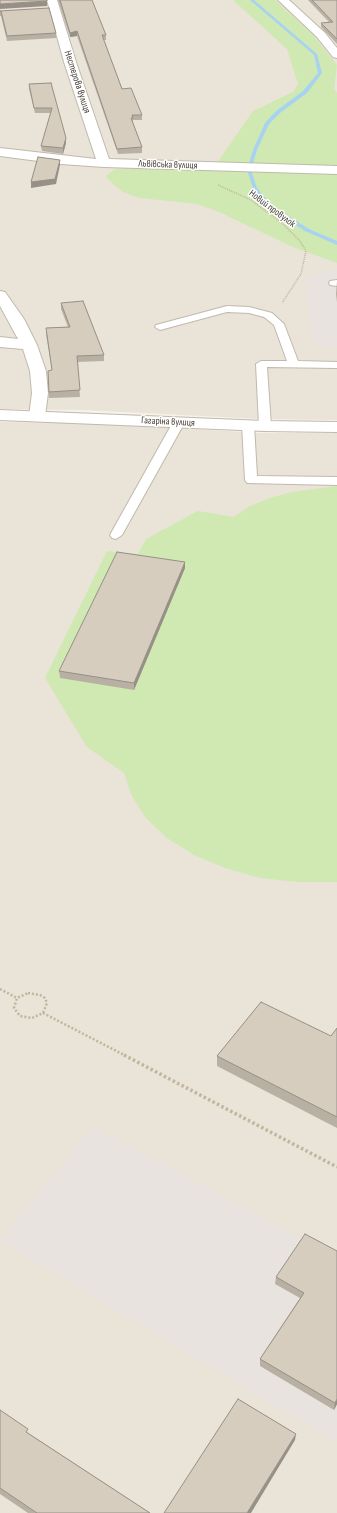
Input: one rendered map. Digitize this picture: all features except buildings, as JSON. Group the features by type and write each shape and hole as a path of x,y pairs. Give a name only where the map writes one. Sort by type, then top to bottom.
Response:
{"street":[{"path":"283,0 321,35 337,55"},
{"name":"Нестерова вулиця","path":"51,6 104,163"},
{"name":"Львівська вулиця","path":"0,152 104,163 337,170"},
{"path":"0,295 16,319 30,345 38,371 40,393 37,416"},
{"path":"0,342 30,345"},
{"name":"Гагаріна вулиця","path":"0,415 256,426 337,426"}],"lane":[{"path":"160,327 227,309 249,310 268,315 279,324 294,364"},
{"path":"337,365 261,364 251,480 337,481"},
{"path":"116,535 179,422"}],"path":[{"name":"Новий провулок","path":"199,166 222,188 251,200 283,224 300,241 306,251 305,262 301,274 281,306 279,324"},
{"path":"0,989 17,998"},
{"path":"28,993 40,995 45,998 47,1003 43,1013 32,1018 20,1016 14,1008 17,998 28,993"},
{"path":"43,1013 337,1167"}],"shaded area":[{"path":"0,0 337,0 337,420 262,419 83,410 0,409"},
{"path":"337,270 337,347 313,347 305,278"},
{"path":"0,422 80,423 261,433 337,433 337,1513 0,1513"},
{"path":"94,1126 337,1258 337,1436 334,1441 0,1241 0,1239"}],"green space":[{"path":"233,0 275,0 314,36 337,65 334,89 337,93 337,167 217,163 253,111 293,92 298,84 287,49"},
{"path":"127,168 337,174 337,263 293,247 217,211 197,204 139,198 123,192 106,176 115,169"},
{"path":"337,486 337,882 297,882 260,878 225,868 194,855 167,838 146,818 132,796 124,773 87,747 45,678 107,551 138,554 146,539 198,511 234,517 250,506 270,498 292,492"}],"waterway":[{"path":"252,0 316,55 320,73 305,92 278,112 267,123 255,150 249,170 255,188 269,206 307,230 337,243"}]}
